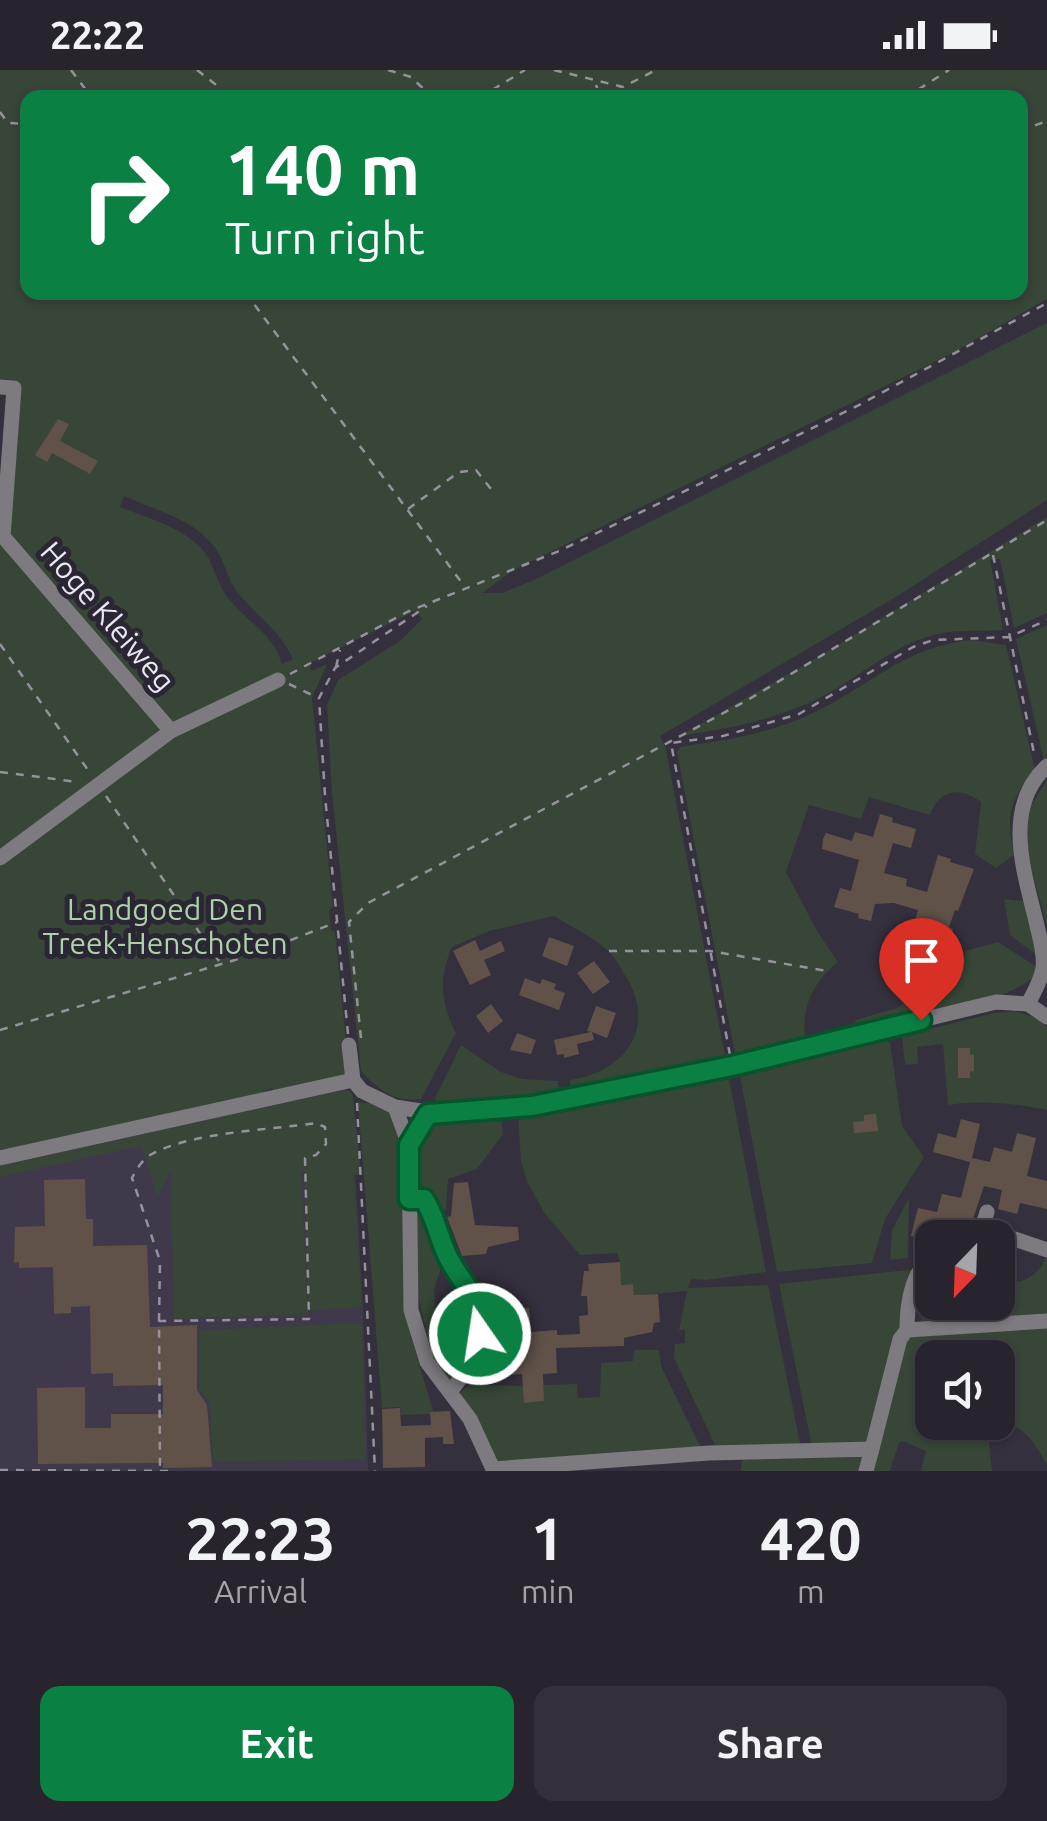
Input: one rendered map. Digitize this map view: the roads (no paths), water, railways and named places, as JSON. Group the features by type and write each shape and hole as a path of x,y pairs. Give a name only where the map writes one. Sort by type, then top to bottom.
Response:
{"street":[{"name":"Hoge Kleiweg","path":"0,387 14,388 2,535 172,731"},
{"name":"Hoge Kleiweg","path":"0,858 172,731 278,680"},
{"path":"1028,1004 1043,967 1043,934 1021,860 1020,833 1022,811 1043,770"},
{"path":"0,1158 354,1083 395,1107 428,1114 532,1106 732,1066 996,1002 1028,1004 1047,1017"},
{"path":"354,1083 356,1049"},
{"path":"395,1107 409,1145 410,1310 427,1362 470,1419 488,1470 709,1453 872,1449"},
{"path":"409,1145 428,1114"},
{"path":"409,1199 424,1199 432,1211 446,1254 474,1295 480,1317 477,1357 450,1392"},
{"path":"987,1212 982,1228 1047,1250"},
{"path":"866,1471 900,1340 907,1330 915,1283"},
{"path":"907,1330 1047,1321"}],"park label":[{"name":"Landgoed Den Treek-Henschoten","path":"165,926"}]}
